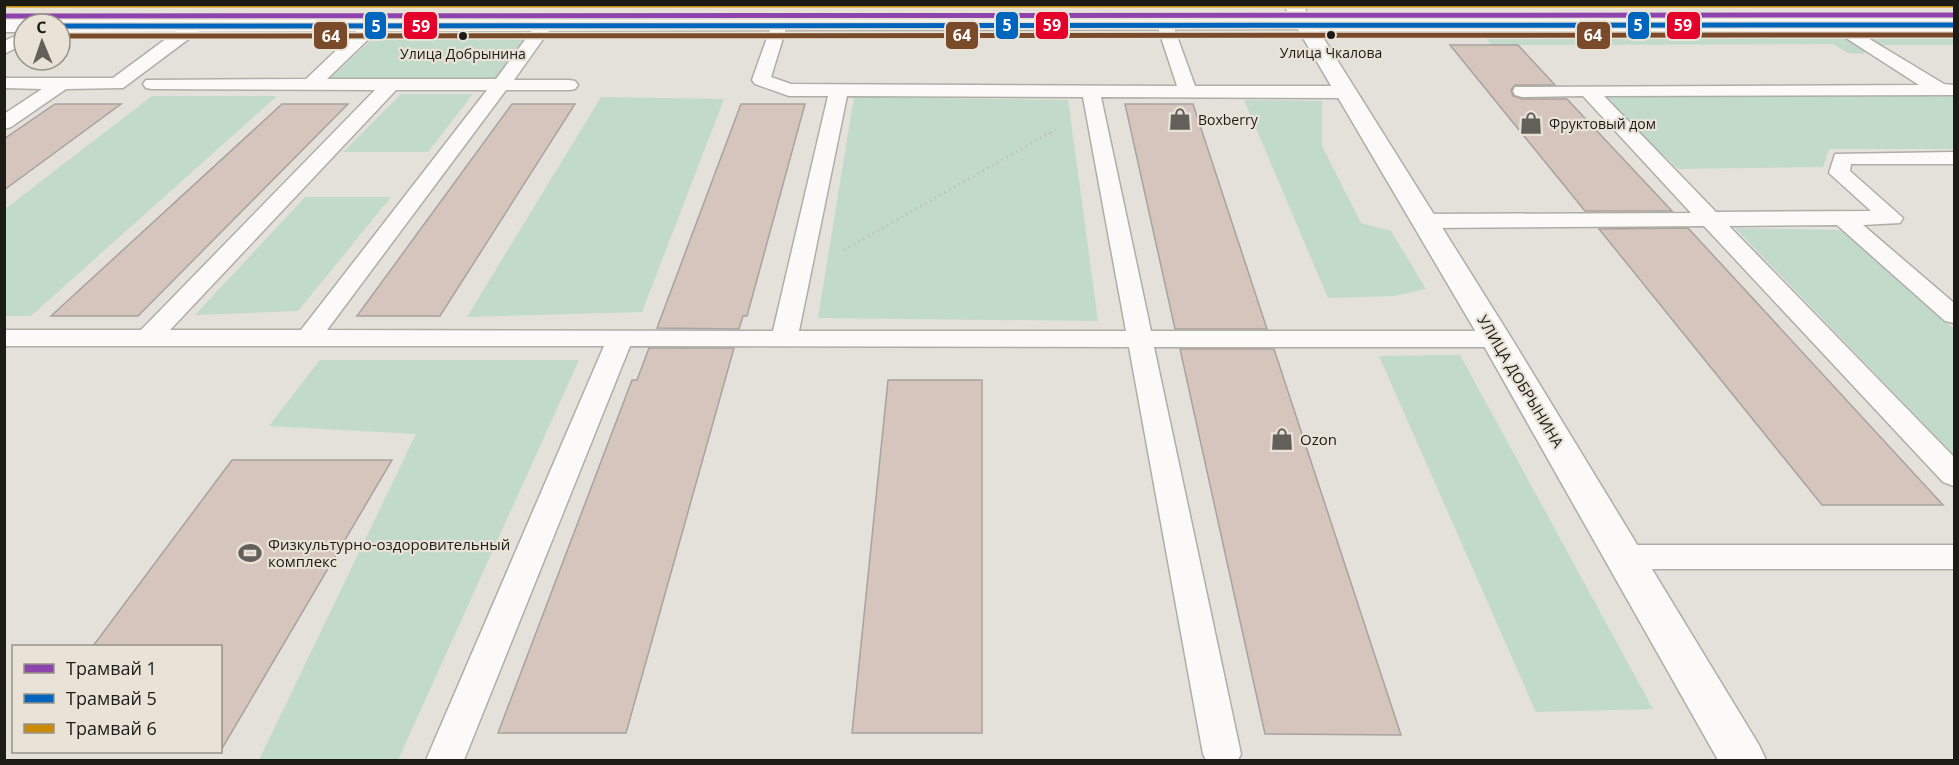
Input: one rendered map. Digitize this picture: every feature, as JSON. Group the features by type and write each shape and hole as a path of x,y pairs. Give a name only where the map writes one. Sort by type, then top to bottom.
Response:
{"main road":[{"name":"УЛИЦА ДОБРЫНИНА","path":"1292,4 1496,339 1743,760"},
{"path":"72,26 1954,25"}],"lane":[{"path":"4,83 117,84 196,25"},
{"path":"311,84 373,25"},
{"path":"779,25 761,80 789,90 1092,100 1188,91 1347,92"},
{"path":"1165,25 1188,91"},
{"path":"1838,25 1947,90"},
{"path":"308,338 545,26"},
{"path":"4,123 63,83"},
{"path":"152,84 568,85"},
{"path":"148,338 391,84"},
{"path":"784,339 839,90"},
{"path":"1522,91 1947,90"},
{"path":"1588,91 1954,475"},
{"path":"1092,100 1222,754"},
{"path":"1425,220 1892,218 1839,172 1842,158 1954,158"},
{"path":"1843,219 1954,316"},
{"path":"4,338 1496,339"},
{"path":"445,760 620,338"},
{"path":"1624,557 1954,557"}],"path":[{"path":"843,250 1092,100"}],"green space":[{"path":"1853,29 1954,29 1954,45 1876,45"},
{"path":"1480,30 1837,30 1864,47 1864,54 1848,53 1833,44 1491,45"},
{"path":"531,34 495,81 328,80 377,35"},
{"path":"401,94 473,94 428,152 343,152"},
{"path":"1954,95 1954,149 1829,149 1823,167 1678,169 1602,97"},
{"path":"152,96 277,96 31,316 5,316 5,209"},
{"path":"601,97 724,99 642,312 467,317"},
{"path":"854,97 1068,100 1098,321 818,318"},
{"path":"1244,100 1322,101 1322,146 1361,223 1391,231 1426,289 1394,296 1328,298"},
{"path":"305,197 391,197 298,311 195,315"},
{"path":"1735,228 1845,230 1954,329 1954,455"},
{"path":"1460,355 1653,709 1536,712 1379,356"},
{"path":"320,360 579,360 398,760 259,760 416,434 269,426"}],"building":[{"path":"1450,45 1518,45 1555,85 1515,85 1511,90 1513,96 1522,99 1567,99 1672,211 1585,211"},
{"path":"55,104 121,104 4,190 4,139"},
{"path":"282,104 348,104 138,316 51,316"},
{"path":"512,104 575,104 440,316 357,316"},
{"path":"741,104 805,104 747,316 743,316 739,329 657,328"},
{"path":"1125,104 1193,104 1267,329 1175,329"},
{"path":"1688,228 1943,505 1822,505 1599,229"},
{"path":"649,348 734,348 626,733 498,733 632,380 637,380"},
{"path":"1180,349 1274,349 1401,735 1265,734"},
{"path":"888,380 982,380 982,733 852,733"},
{"name":"Физкультурно-оздоровительный комплекс","path":"232,460 392,460 222,749 222,645 94,645"}],"tram line":[{"name":"6","path":"4,5 1954,5"},
{"name":"1","path":"4,16 1954,15"},
{"name":"5","path":"72,26 1954,25"}],"transit line":[{"path":"72,16 1954,15"},
{"name":"59","path":"72,26 1954,25"},
{"name":"64","path":"72,36 1954,35"}],"place":[{"name":"Улица Чкалова","path":"1331,35"},
{"name":"Улица Добрынина","path":"463,36"},
{"name":"Boxberry","path":"1180,119"},
{"name":"Фруктовый дом","path":"1531,123"},
{"name":"Ozon","path":"1282,439"},
{"name":"Физкультурно-оздоровительный комплекс","path":"250,553"}]}
